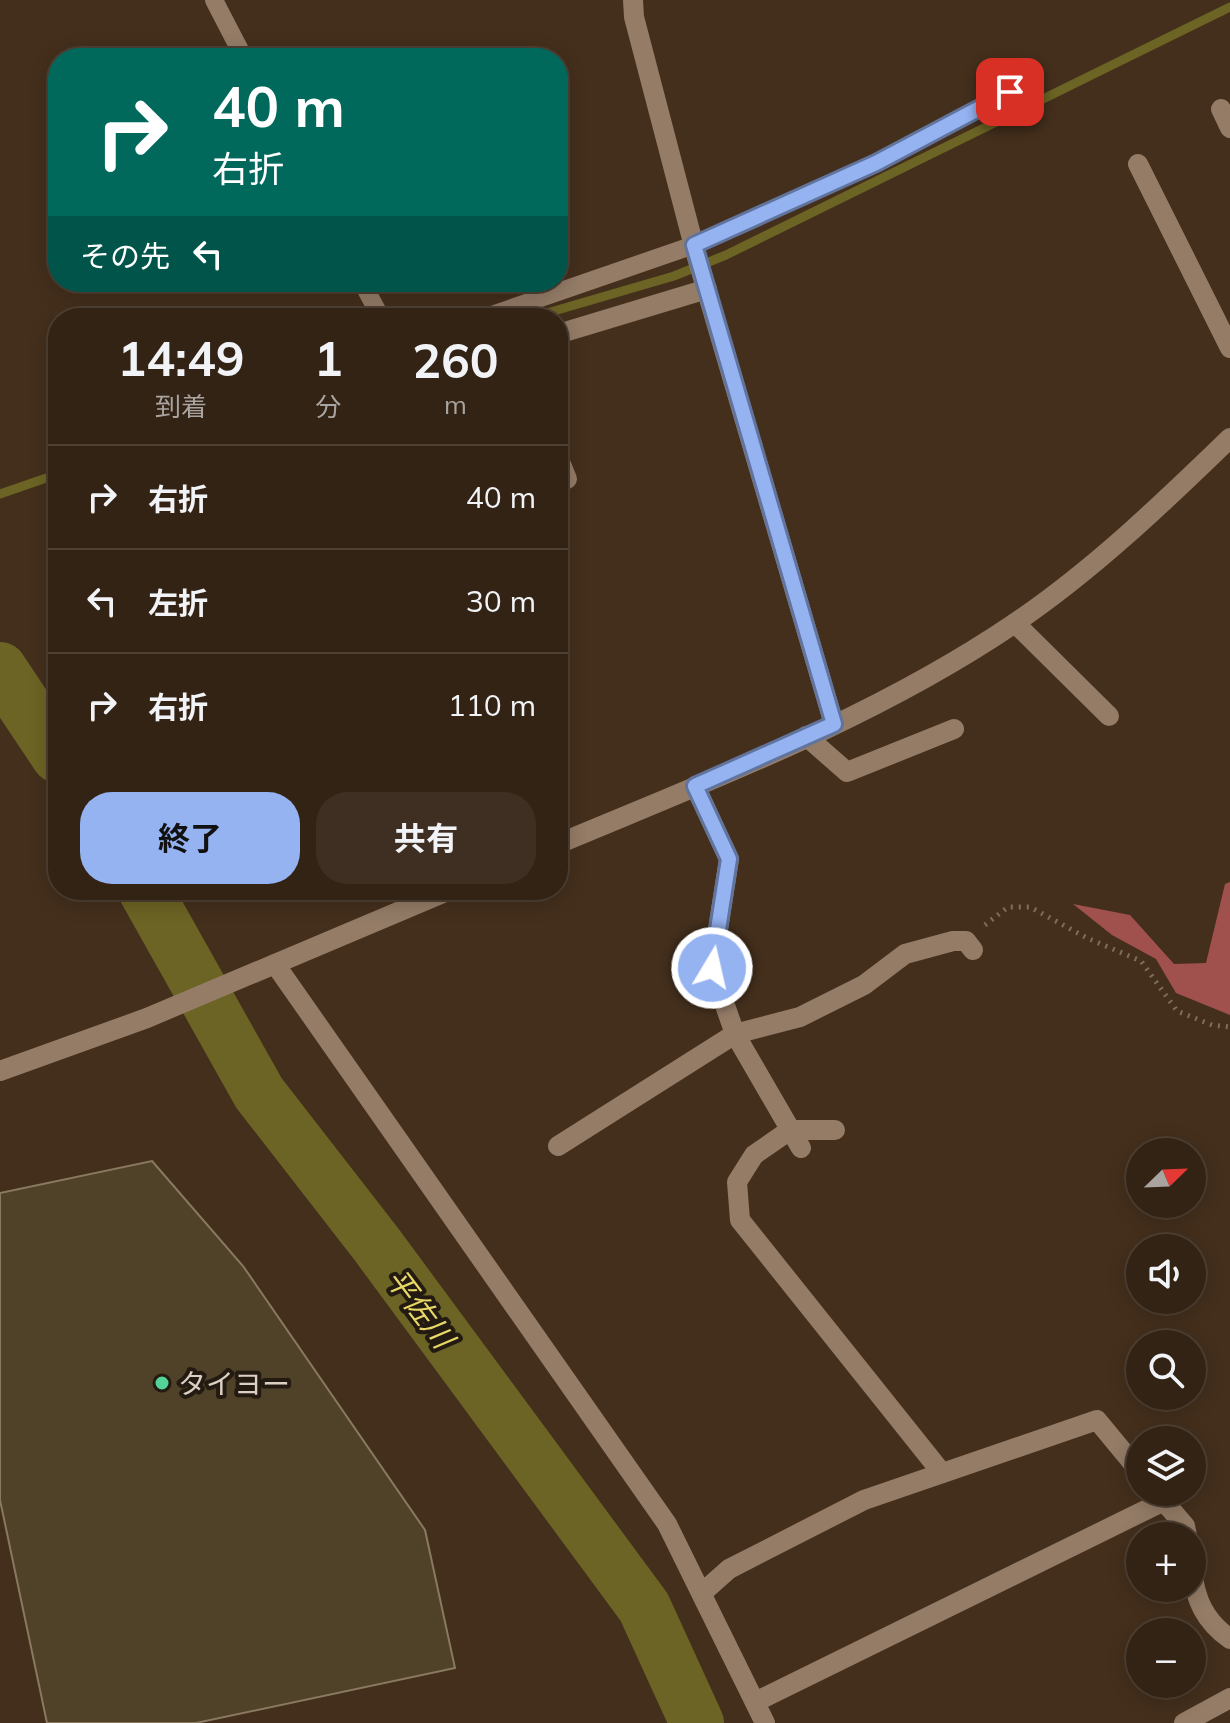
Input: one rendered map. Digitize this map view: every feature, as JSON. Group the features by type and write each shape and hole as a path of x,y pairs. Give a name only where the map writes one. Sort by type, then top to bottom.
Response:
{"street":[{"path":"633,0 634,17 695,250 834,724"},
{"path":"1138,164 1230,348"},
{"path":"568,331 705,283"},
{"path":"568,840 834,724 950,664 1015,623 1123,539 1230,438"},
{"path":"1015,623 1109,716"},
{"path":"806,736 847,772 954,729"},
{"path":"695,786 729,859 712,968 735,1034 796,1139"},
{"path":"0,1071 147,1018 427,900"},
{"path":"558,1146 735,1034 800,1017 864,985 905,954 953,941 970,945"},
{"path":"268,968 667,1524 765,1723"},
{"path":"835,1130 796,1139 754,1155 737,1182 740,1220 942,1473"},
{"path":"702,1593 729,1569 864,1500 1097,1420 1126,1455"},
{"path":"755,1702 1142,1506"},
{"path":"1168,1506 1182,1522"},
{"path":"1199,1602 1212,1626 1230,1639"},
{"path":"1184,1723 1230,1698"}],"lane":[{"path":"214,0 239,48"},
{"path":"568,291 695,250 876,163 1010,92"},
{"path":"514,308 564,292"}],"path":[{"path":"970,945 1008,907 1030,907 1087,938 1141,961 1177,1011 1212,1025 1230,1027"}],"shaded area":[{"path":"1230,882 1230,1015 1176,993 1156,959 1112,935 1073,904 1130,915 1174,964 1206,963 1225,884"}],"building":[{"name":"タイヨー","path":"152,1161 243,1266 425,1530 455,1668 196,1723 47,1723 0,1500 0,1193"}],"waterway":[{"path":"564,308 674,276 726,255 1230,7"},
{"path":"0,494 48,477"},
{"name":"平佐川","path":"0,669 48,741"},
{"name":"平佐川","path":"151,900 259,1093 377,1245 644,1607 697,1723"}],"place":[{"name":"タイヨー","path":"162,1383"}],"route":[{"path":"712,968 729,859 695,786 834,724 694,245 876,163 1010,92"}]}
